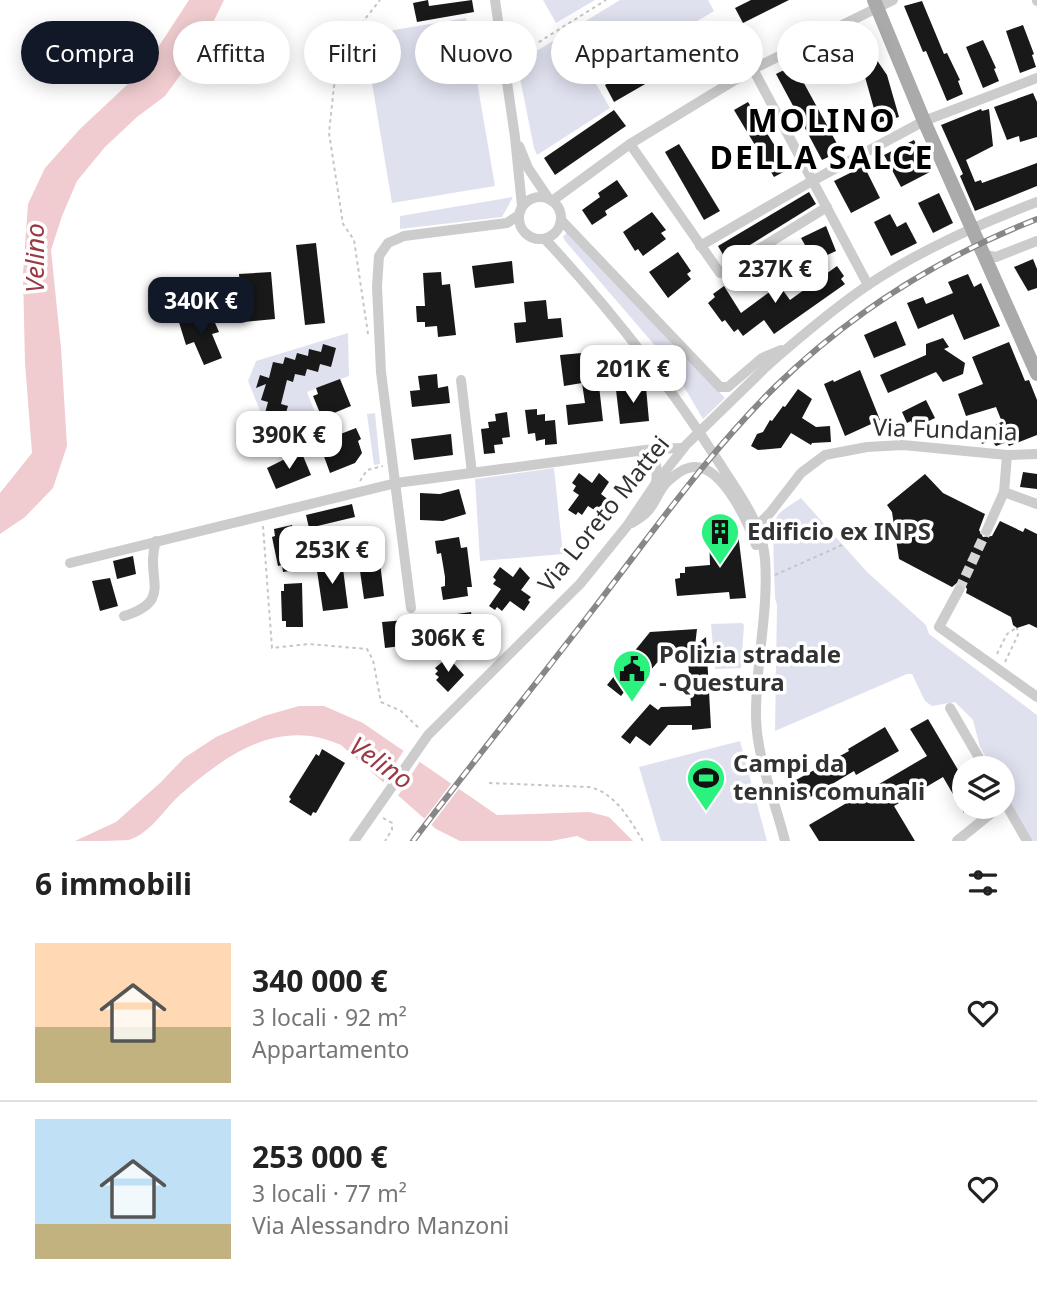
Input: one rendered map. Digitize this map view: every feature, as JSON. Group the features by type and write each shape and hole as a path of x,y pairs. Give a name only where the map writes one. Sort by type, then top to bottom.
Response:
{"main road":[{"path":"875,3 924,121 990,259 1037,374"}],"street":[{"path":"495,0 498,21"},
{"path":"763,64 875,3 893,0"},
{"path":"700,246 812,180 924,121 1037,78"},
{"path":"508,84 515,137 519,222 525,234 531,238 545,239 556,232 561,220"},
{"path":"550,200 630,144 728,84"},
{"path":"761,84 868,285"},
{"path":"515,137 528,168 557,206 561,220 720,387 728,387 762,358 790,346"},
{"path":"630,144 720,273 827,207"},
{"path":"411,608 381,372 377,286 379,256 388,243 404,236 507,223 533,198 550,200"},
{"name":"Via Loreto Mattei","path":"354,841 424,732 570,594 627,526 656,483 686,446 768,365 868,285 914,257 974,224 1037,202"},
{"path":"545,239 581,277 660,374 717,459 757,526 765,558 765,596 756,716 758,740 785,841"},
{"path":"990,259 1037,241"},
{"path":"461,380 472,473"},
{"name":"Via Fundania","path":"757,526 801,472 825,454 867,447 903,445 1007,455 1037,454"},
{"path":"70,563 396,482 686,446"},
{"path":"637,452 651,456 655,462 656,483"},
{"path":"987,530 1004,492 1007,455"},
{"path":"627,526 647,513 664,485 680,471 694,467 706,470 730,494 749,526 759,553 765,596"},
{"path":"1004,492 1037,504"},
{"path":"124,616 149,606 154,597 153,550 156,541"},
{"path":"959,590 939,627 1037,697"},
{"path":"950,708 978,756"},
{"path":"957,841 983,819"},
{"path":"1013,819 1027,841"}],"path":[{"path":"368,333 354,240 343,223 329,133 334,86 350,44 380,0"},
{"path":"537,44 606,0"},
{"path":"352,492 367,470 386,466"},
{"path":"262,514 272,648 309,644 367,649 373,660 381,702 401,711 424,732"},
{"path":"765,579 842,545 880,520"},
{"path":"1017,628 1018,635 996,668 1007,634 1017,628"},
{"path":"489,783 589,787 601,790 608,794 627,817 642,841"},
{"path":"385,841 392,830 392,823 387,820"}],"shaded area":[{"path":"543,0 595,0 559,21 555,21"},
{"path":"620,0 708,0 714,11 697,21 586,21"},
{"path":"415,26 415,84 477,84 495,186 392,203 372,84 401,84 401,29"},
{"path":"551,42 551,84 596,84 610,108 537,155 521,84 537,84 537,51"},
{"path":"513,197 502,217 400,229 400,216"},
{"path":"568,231 725,398 703,419 670,363 566,242 563,237"},
{"path":"348,333 349,376 307,392 318,420 279,437 270,435 248,381 256,361"},
{"path":"375,413 380,464 374,465 367,414"},
{"path":"554,468 563,554 480,561 475,479"},
{"path":"801,498 867,572 926,625 929,634 1037,715 1037,841 1031,841 1015,811 1015,756 985,756 973,720 955,702 932,706 925,701 912,674 775,731 777,605 774,530 778,515"},
{"path":"742,623 741,668 715,669 711,624"},
{"name":"Campi da tennis comunali","path":"740,741 767,841 661,841 639,767"}],"water":[{"path":"189,0 224,0 214,21 175,21"},
{"name":"Velino","path":"173,25 174,84 165,96 137,117 105,147 77,181 62,216 51,250 67,446 53,488 25,517 0,534 0,493 32,453 25,363 23,274 28,204 45,168 80,129 128,84 159,84 159,46"},
{"name":"Velino","path":"299,706 324,706 363,723 497,815 589,812 609,817 633,841 588,841 577,836 551,841 460,841 436,829 341,745 318,737 296,735 255,744 235,754 199,779 151,826 129,840 75,841 116,822 184,758 216,737 264,716"}],"pier":[{"path":"406,747 422,758 396,799 381,786"},
{"path":"454,780 461,786 429,828 422,822"}],"building":[{"path":"428,0 429,6 472,0 474,12 417,21 413,3"},
{"path":"751,0 789,0 747,21 742,21 735,8"},
{"path":"922,1 944,54 947,53 960,80 958,81 963,94 947,101 904,6"},
{"path":"1023,25 1036,67 1020,73 1006,31"},
{"path":"983,40 999,81 983,88 966,47"},
{"path":"879,63 887,75 899,117 878,123 867,84 879,84"},
{"path":"607,84 645,84 614,102"},
{"path":"781,84 804,84 841,151 822,160"},
{"path":"1033,93 1037,102 1037,137 1020,142 1019,136 1007,140 994,107"},
{"path":"748,102 789,169 774,177 734,110"},
{"path":"981,109 989,109 993,146 966,160 975,182 981,180 982,183 1037,163 1037,186 975,211 960,176 963,174 941,125"},
{"path":"614,110 626,126 555,175 544,158"},
{"path":"914,140 930,172 901,187 884,155"},
{"path":"679,144 720,211 704,220 665,152"},
{"path":"864,166 880,198 851,213 834,181"},
{"path":"617,180 628,196 605,211 607,215 592,225 582,210 600,197 598,193"},
{"path":"809,192 816,204 726,260 718,246"},
{"path":"939,193 953,223 933,233 918,203"},
{"path":"652,212 666,230 661,233 666,239 643,256 638,249 635,251 623,232"},
{"path":"890,214 897,227 906,222 917,243 891,256 874,222"},
{"path":"826,226 836,251 823,257 818,248 809,252 801,238"},
{"path":"316,243 325,323 305,325 296,245"},
{"path":"678,252 691,271 687,274 691,279 668,298 649,272"},
{"path":"1033,259 1037,269 1037,288 1028,291 1014,267"},
{"path":"512,261 514,283 475,288 472,266"},
{"path":"837,266 844,276 841,279 845,284 774,334 764,320 743,336 738,329 734,332 725,320 722,322 708,303 715,297 713,294 724,286 741,313 779,285 790,300"},
{"path":"271,272 275,319 243,322 239,274"},
{"path":"441,272 442,285 450,284 456,335 438,337 437,326 425,327 425,322 417,322 416,306 425,306 423,273"},
{"path":"968,274 974,287 981,283 1000,326 964,340 953,314 918,329 907,303 923,297 926,304 953,293 948,282"},
{"path":"546,300 548,319 561,318 563,337 516,343 514,323 526,322 524,302"},
{"path":"190,313 194,323 212,316 219,332 212,334 222,358 204,365 194,342 186,345 178,319"},
{"path":"896,321 906,345 874,358 864,335"},
{"path":"943,338 949,347 944,349 965,363 963,374 943,382 936,372 888,393 880,375 926,355 926,344"},
{"path":"1009,342 1025,381 1029,380 1037,400 1037,435 1009,446 1007,442 996,446 991,440 982,444 977,432 1002,422 996,407 966,416 958,394 983,384 972,357"},
{"path":"323,344 336,348 331,367 320,364 318,372 307,369 305,376 295,374 293,382 287,380 281,404 288,406 285,416 292,418 289,431 270,426 273,415 265,413 268,402 261,400 266,384 256,388 260,375 269,378 273,362 283,364 285,357 295,360 297,353 308,356 309,349 321,352"},
{"path":"582,353 585,373 601,371 603,386 599,386 603,421 568,425 566,405 585,403 582,383 564,386 560,355"},
{"path":"860,370 880,420 845,436 824,384"},
{"path":"437,374 438,388 448,386 450,403 412,407 410,391 420,390 418,376"},
{"path":"340,379 351,406 322,418 313,396 318,394 316,388"},
{"path":"646,387 649,421 620,424 616,390"},
{"path":"798,389 812,399 802,418 816,427 830,426 831,442 811,445 791,433 781,448 758,450 751,446 757,434 763,432 770,420 785,407"},
{"path":"926,400 935,418 914,428 911,421 907,423 902,412"},
{"path":"537,409 537,415 545,414 545,421 555,420 557,444 545,445 545,439 536,441 535,433 528,434 525,410"},
{"path":"507,412 510,437 502,438 503,444 494,445 495,453 484,454 481,429 489,428 488,422 496,421 495,414"},
{"path":"356,428 361,439 358,441 362,453 355,463 330,473 317,437 335,430 338,435"},
{"path":"451,434 453,455 414,460 411,439"},
{"path":"301,451 311,475 276,489 267,468"},
{"path":"1023,472 1037,474 1037,489 1020,487"},
{"path":"579,473 592,483 599,473 609,482 601,494 610,501 608,504 611,506 604,516 588,506 582,515 568,510 579,495 573,491 576,486 572,483"},
{"path":"925,474 943,493 985,514 979,530 983,537 992,536 1000,521 1023,532 1025,528 1037,534 1037,628 1029,624 1017,628 1011,617 966,593 967,589 963,583 958,582 952,587 899,559 892,512 887,505"},
{"path":"459,489 466,514 443,521 420,520 420,493 440,494"},
{"path":"352,504 355,517 309,528 306,515"},
{"path":"292,525 301,569 283,572 282,565 278,566 272,537 275,536 274,529"},
{"name":"Edificio ex INPS","path":"738,533 746,598 730,599 729,592 677,596 675,579 680,578 680,573 685,573 685,567 710,565 709,535"},
{"path":"459,537 461,548 467,547 472,587 467,587 468,596 443,600 441,587 445,586 445,577 441,553 437,554 435,541"},
{"path":"379,554 384,596 364,599 358,557"},
{"path":"133,556 136,574 117,579 113,561"},
{"path":"342,561 348,608 323,611 316,564"},
{"path":"500,567 513,577 520,567 530,578 521,590 531,597 524,611 510,601 502,611 489,606 501,589 493,584 496,580 493,577"},
{"path":"110,578 118,606 100,611 92,581"},
{"path":"302,583 303,627 286,627 286,621 282,621 281,591 284,591 284,584"},
{"path":"471,612 474,630 432,636 429,618"},
{"path":"406,620 409,645 385,648 382,622"},
{"path":"697,629 695,646 706,637 711,728 692,730 692,725 668,725 650,746 636,736 630,744 621,737 650,704 658,710 661,707 691,706 688,657 661,658 633,691 628,687 621,696 607,685 650,632"},
{"path":"448,657 464,675 448,692 436,680 439,677 435,674 438,671 435,668"},
{"path":"928,719 952,760 952,792 943,777 894,806 915,841 819,841 809,825 927,756 910,729"},
{"path":"885,727 899,751 856,775 854,771 807,799 796,780 849,751 848,749"},
{"path":"322,749 345,763 316,813 313,812 311,816 289,802 289,797 316,754 319,756"}],"tunnel":[{"path":"959,590 987,530"}],"railway":[{"path":"413,841 682,494 727,438 776,386 835,334 898,289 966,251 1037,219"}],"place":[{"name":"Edificio ex INPS","path":"720,566"},
{"name":"Polizia stradale - Questura","path":"632,703"},
{"name":"Campi da tennis comunali","path":"706,812"}],"district":[{"name":"MOLINO DELLA SALCE","path":"822,140"}]}
